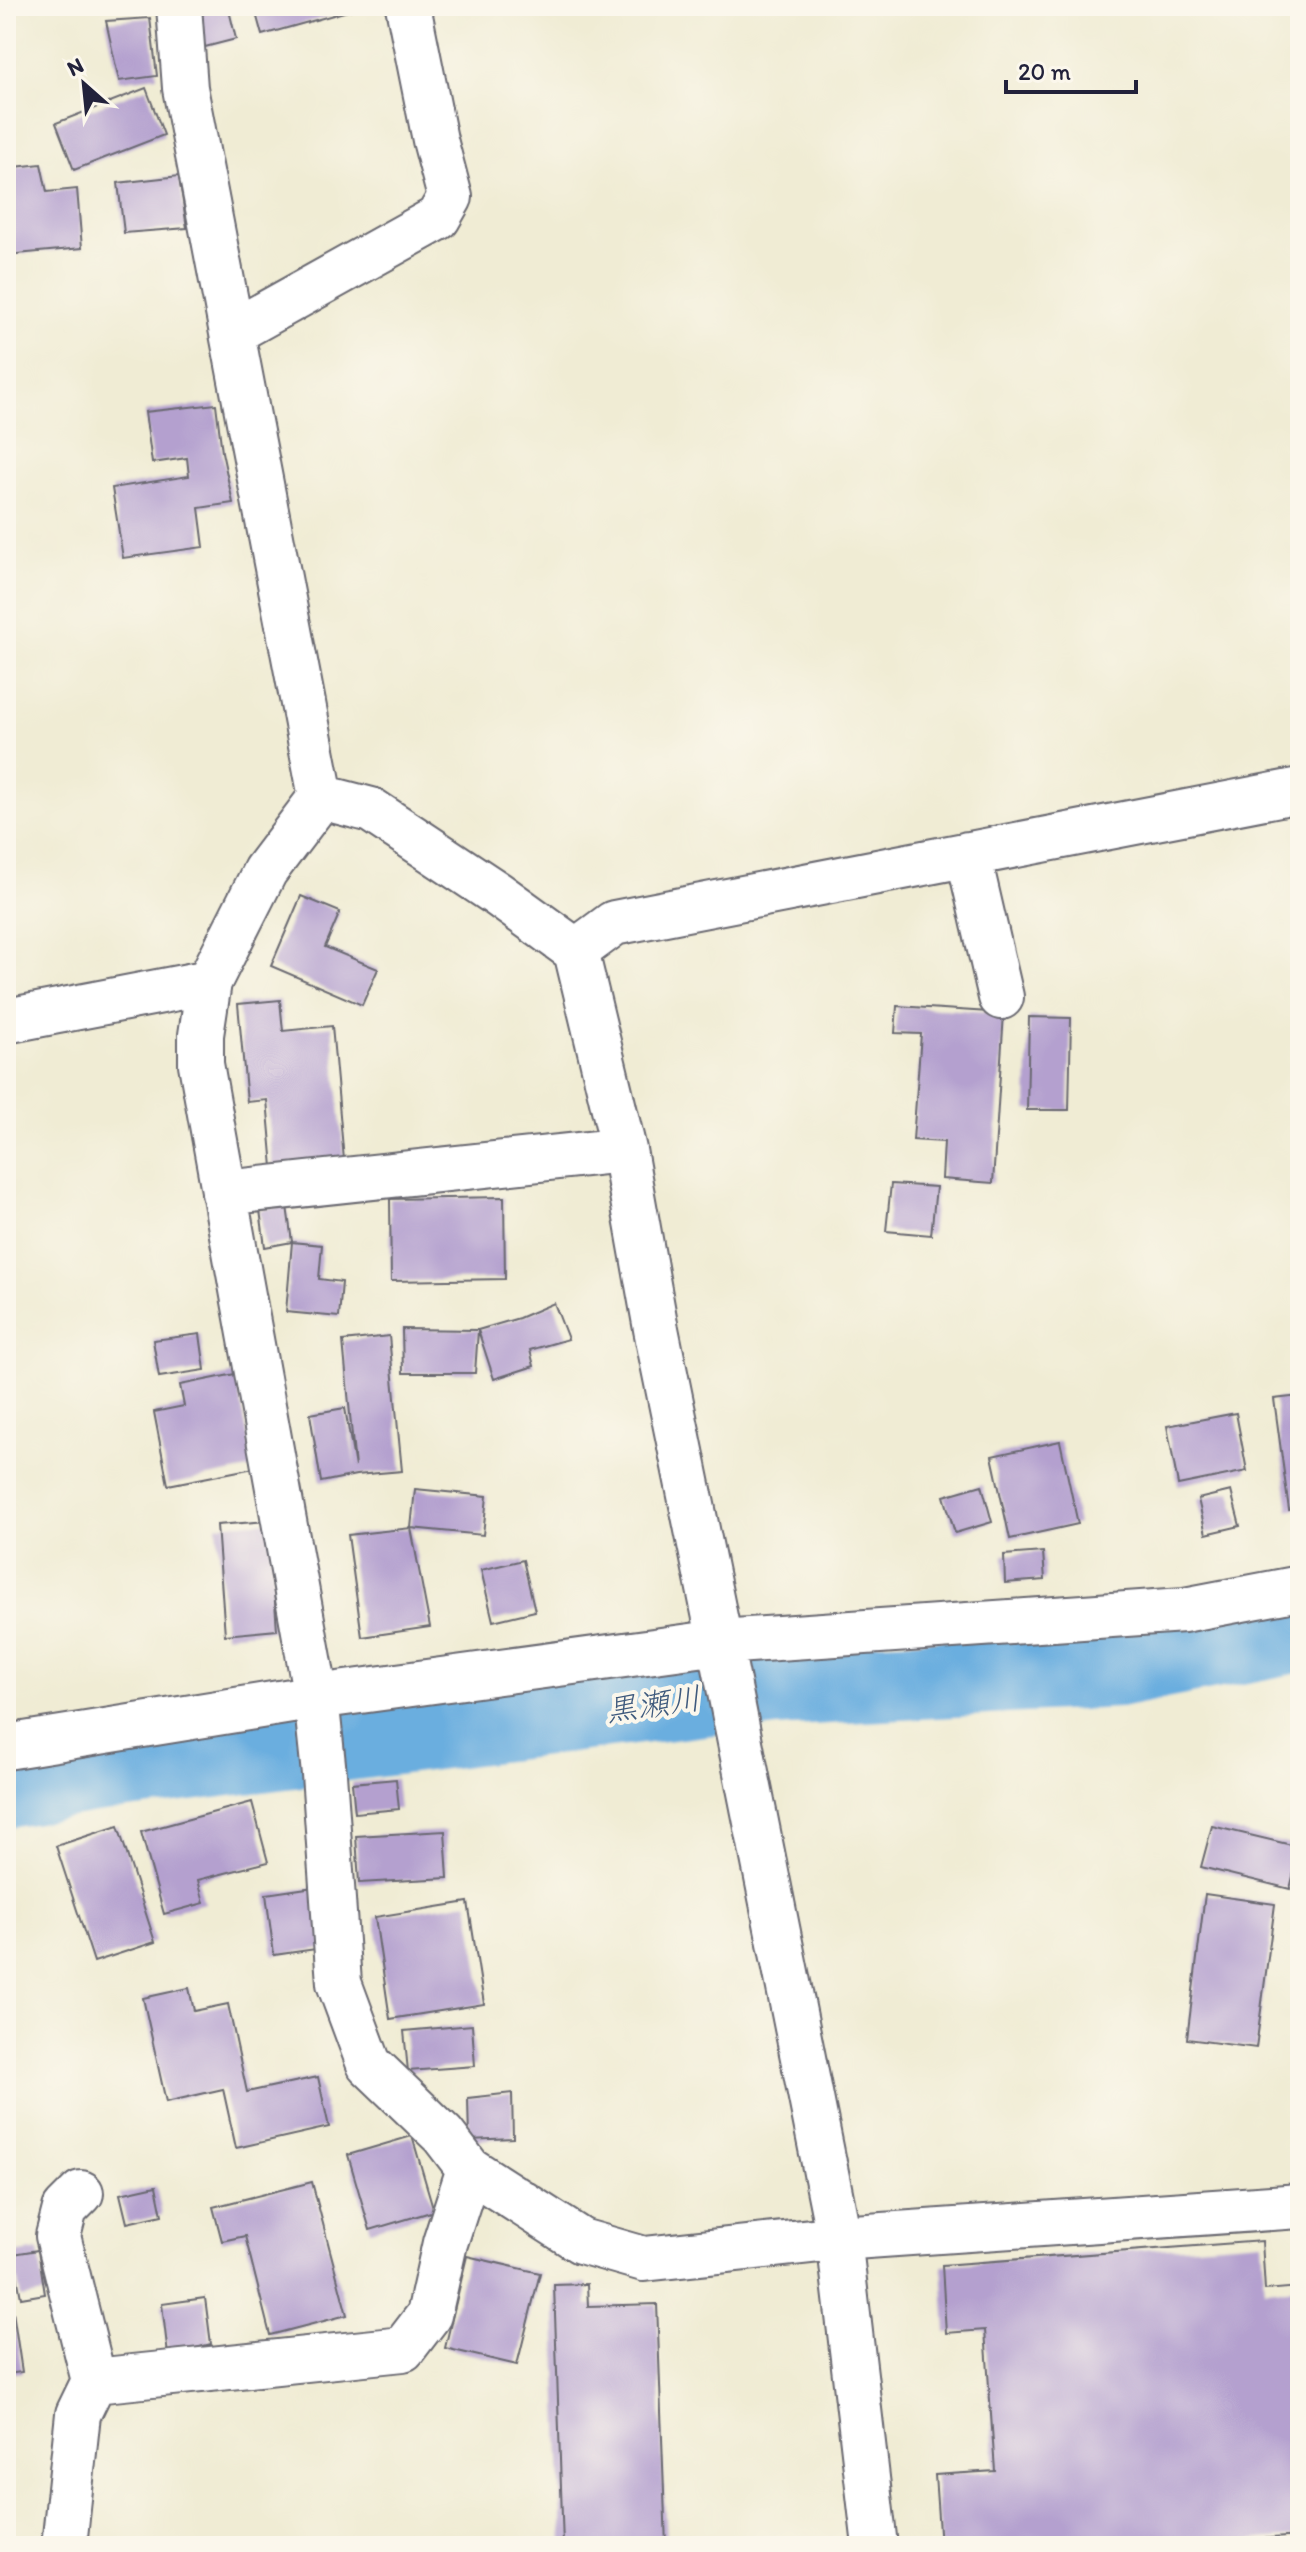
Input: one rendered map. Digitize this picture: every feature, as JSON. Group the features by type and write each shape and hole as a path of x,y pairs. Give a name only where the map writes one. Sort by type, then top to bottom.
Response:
{"street":[{"path":"179,6 185,88 321,797 265,871 209,982 201,1035 201,1064 316,1697 339,1983 369,2064 443,2135 469,2169 581,2241 644,2259 839,2238 1300,2206"},
{"path":"233,332 438,218 450,197 435,140 408,6"},
{"path":"576,951 614,923 1300,790"},
{"path":"321,797 371,810 496,893 576,951 624,1150 656,1329 839,2238 875,2546"},
{"path":"968,854 1001,997"},
{"path":"6,1021 209,982"},
{"path":"224,1193 624,1150"},
{"path":"6,1747 316,1697 720,1642 1184,1610 1300,1588"},
{"path":"94,2381 403,2349 429,2315 445,2243 469,2169"},
{"path":"64,2546 78,2414 94,2381 58,2236 65,2209 81,2193"}],"building":[{"path":"196,6 228,6 236,39 205,47"},
{"path":"254,6 362,6 362,7 262,35"},
{"path":"150,18 157,76 119,81 106,21"},
{"path":"146,88 164,135 74,170 56,123"},
{"path":"41,164 47,192 77,189 82,248 6,255 6,168"},
{"path":"179,176 187,228 124,233 118,183"},
{"path":"216,404 233,503 199,508 204,547 123,558 112,488 189,476 187,458 152,463 145,412"},
{"path":"301,896 340,912 325,947 378,969 362,1005 271,966"},
{"path":"280,1000 283,1031 332,1026 344,1160 273,1167 267,1100 247,1102 238,1004"},
{"path":"897,1006 1004,1013 993,1183 942,1179 944,1142 913,1140 921,1034 895,1033"},
{"path":"1029,1017 1071,1018 1069,1110 1027,1110"},
{"path":"891,1184 936,1187 931,1235 886,1231"},
{"path":"504,1197 505,1279 391,1281 390,1199"},
{"path":"287,1206 292,1242 265,1247 260,1210"},
{"path":"292,1242 322,1245 319,1279 342,1282 339,1317 286,1312"},
{"path":"554,1303 568,1339 530,1350 534,1366 494,1379 478,1330 519,1318"},
{"path":"402,1329 478,1330 475,1373 403,1373"},
{"path":"200,1334 205,1370 159,1377 153,1340"},
{"path":"389,1336 402,1471 321,1482 310,1414 345,1408 355,1467 343,1341"},
{"path":"235,1374 254,1468 168,1485 154,1412 184,1406 180,1385"},
{"path":"1300,1396 1300,1508 1289,1510 1274,1399"},
{"path":"1236,1413 1247,1471 1178,1485 1167,1426"},
{"path":"1060,1441 1078,1524 1010,1539 992,1456"},
{"path":"982,1485 992,1522 955,1533 944,1496"},
{"path":"415,1489 487,1496 483,1535 411,1528"},
{"path":"1231,1491 1240,1526 1206,1534 1198,1499"},
{"path":"269,1521 277,1630 225,1635 217,1525"},
{"path":"411,1528 430,1627 362,1637 348,1535"},
{"path":"1043,1552 1045,1580 1005,1583 1004,1555"},
{"path":"523,1560 535,1611 493,1621 481,1570"},
{"path":"396,1779 399,1809 355,1813 352,1783"},
{"path":"252,1802 268,1862 198,1880 204,1903 164,1914 141,1832"},
{"path":"118,1826 155,1942 94,1962 56,1846"},
{"path":"1212,1826 1300,1847 1290,1889 1201,1867"},
{"path":"445,1831 448,1878 359,1883 356,1836"},
{"path":"314,1887 323,1948 274,1955 266,1894"},
{"path":"1205,1894 1275,1904 1256,2048 1187,2039"},
{"path":"468,1902 484,2004 390,2019 375,1917"},
{"path":"189,1988 194,2011 228,2004 247,2092 318,2077 329,2127 236,2148 223,2089 166,2102 143,1998"},
{"path":"472,2025 475,2066 408,2071 404,2031"},
{"path":"512,2093 513,2138 469,2140 468,2098"},
{"path":"412,2136 434,2211 370,2230 348,2155"},
{"path":"312,2182 347,2315 270,2335 245,2236 222,2241 213,2207"},
{"path":"156,2186 162,2215 127,2223 120,2194"},
{"path":"1262,2241 1265,2290 1300,2287 1300,2536 1164,2546 940,2546 935,2475 995,2471 985,2330 946,2333 942,2265"},
{"path":"38,2250 45,2294 21,2298 13,2254"},
{"path":"467,2256 540,2273 517,2365 445,2348"},
{"path":"587,2284 588,2306 657,2304 666,2546 563,2546 554,2285"},
{"path":"9,2285 22,2372 6,2374 6,2286"},
{"path":"205,2298 211,2344 168,2355 162,2304"}],"waterway":[{"name":"黒瀬川","path":"6,1789 87,1775 774,1688 1117,1669 1300,1633"}]}
